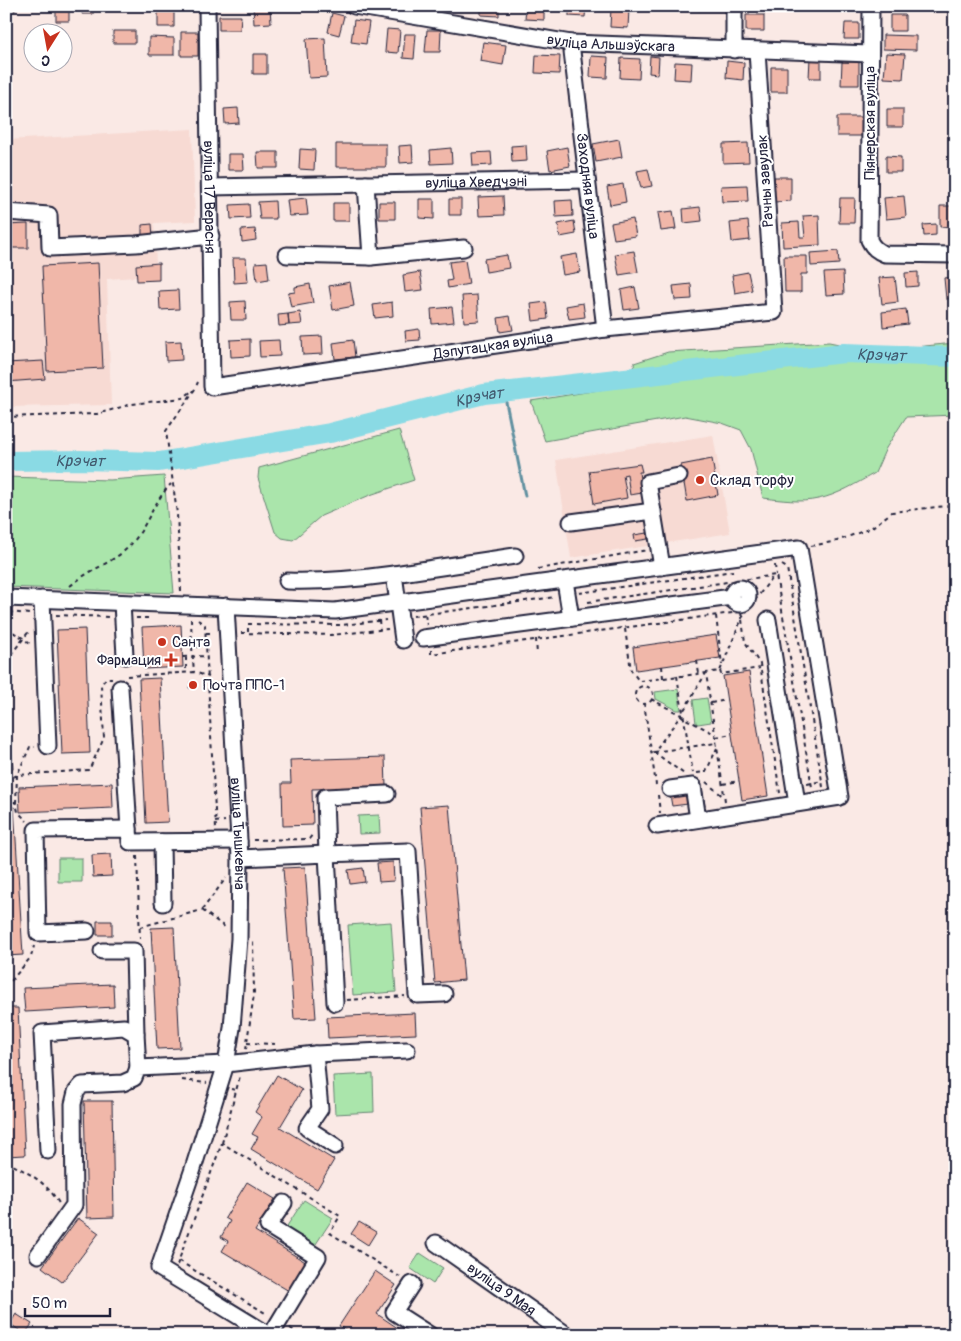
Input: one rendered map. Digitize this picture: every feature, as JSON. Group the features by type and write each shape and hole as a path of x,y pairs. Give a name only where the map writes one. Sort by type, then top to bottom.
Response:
{"street":[{"name":"вуліца 17 Верасня","path":"207,6 212,387"},
{"name":"вуліца Альшэўскага","path":"354,6 570,43 870,54"},
{"path":"734,6 734,50"},
{"name":"Піянерская вуліца","path":"871,6 870,240 878,252 885,254 955,254"},
{"name":"Заходняя вуліца","path":"570,43 605,329"},
{"name":"Рачны завулак","path":"757,51 774,312"},
{"name":"вуліца Хведчэні","path":"210,187 587,180"},
{"path":"366,184 371,257"},
{"path":"6,212 49,214 50,248 136,244 211,236"},
{"path":"287,255 371,257 464,248"},
{"name":"Дэпутацкая вуліца","path":"212,387 605,329 774,312"},
{"path":"662,568 648,482 679,476"},
{"path":"571,522 653,512"},
{"path":"42,612 60,600 122,610 182,605 335,612 799,548 840,797 659,825"},
{"path":"287,581 352,580 515,556"},
{"path":"394,574 402,634"},
{"path":"565,581 570,611"},
{"path":"426,637 570,611 732,597"},
{"path":"6,598 42,612"},
{"name":"вуліца Тышкевіча","path":"226,606 246,840 240,863 239,939 232,1028 226,1064 159,1268 270,1335"},
{"path":"122,610 125,656"},
{"path":"42,612 48,746"},
{"path":"768,620 797,803"},
{"path":"120,681 130,842 246,840"},
{"path":"670,789 693,786 698,819"},
{"path":"335,1002 325,797 386,794"},
{"path":"87,931 38,933 36,830 128,829"},
{"path":"162,842 164,902"},
{"path":"240,863 327,854 408,851 417,995 444,994"},
{"path":"38,1255 74,1205 73,1104 76,1092 82,1085 123,1083 134,1078 138,1068 134,951 102,951"},
{"path":"48,1151 42,1033 124,1027 136,1034"},
{"path":"138,1068 226,1064 315,1054 406,1050"},
{"path":"315,1054 320,1109 307,1128 335,1146"},
{"path":"270,1335 318,1257 268,1226 284,1203"},
{"name":"вуліца 9 Мая","path":"436,1243 567,1335"},
{"path":"412,1284 394,1312 430,1335"}],"path":[{"path":"199,379 195,389 166,431 177,514 183,618 200,620 205,625 206,633 216,841"},
{"path":"6,417 97,414 132,404 183,398 195,389"},
{"path":"60,600 64,591 132,544 144,527 154,506 172,483"},
{"path":"799,548 837,541 871,528 892,512 955,505"},
{"path":"531,570 659,548"},
{"path":"775,565 775,575 814,801"},
{"path":"570,611 775,575"},
{"path":"720,671 742,618 775,575"},
{"path":"6,612 122,610 157,618"},
{"path":"426,637 431,654 747,611"},
{"path":"6,661 36,624 42,612"},
{"path":"741,612 745,642 760,664 782,806"},
{"path":"716,616 722,666"},
{"path":"191,619 194,672"},
{"path":"248,624 248,632"},
{"path":"6,628 23,638 43,656"},
{"path":"625,628 631,670 640,681 641,686"},
{"path":"206,633 402,634"},
{"path":"192,647 206,646"},
{"path":"186,672 184,657 207,656"},
{"path":"697,661 699,674"},
{"path":"662,666 663,678"},
{"path":"640,681 720,671 721,674 760,668"},
{"path":"6,781 17,775 89,770 104,738 101,685 106,678 120,681 186,672 194,672 209,677"},
{"path":"706,673 726,803"},
{"path":"653,753 682,713 706,673"},
{"path":"677,676 694,780"},
{"path":"641,686 648,687 652,696 651,699 644,703 639,702 635,697 636,690 641,686"},
{"path":"651,699 682,713"},
{"path":"711,703 727,700"},
{"path":"644,703 653,753 659,825"},
{"path":"684,718 716,735 732,734"},
{"path":"653,753 717,742"},
{"path":"30,747 17,775 16,803 18,812 36,830"},
{"path":"653,753 686,775 693,774 705,777 717,748"},
{"path":"723,784 739,781"},
{"path":"6,798 16,803"},
{"path":"246,840 309,839 325,818"},
{"path":"140,928 202,910 229,874 240,863"},
{"path":"202,910 239,939"},
{"path":"6,987 32,957 38,933"},
{"path":"6,979 9,984"},
{"path":"335,1002 417,995"},
{"path":"6,1162 36,1176 50,1190 62,1209 64,1220"},
{"path":"179,1261 301,1335"}],"shaded area":[{"path":"192,129 195,221 154,223 156,264 136,265 136,277 107,279 111,405 6,407 6,140"},
{"path":"713,435 730,533 571,558 556,460"}],"green space":[{"path":"829,342 874,351 955,343 955,415 906,417 886,448 875,473 840,492 818,499 798,501 763,498 751,449 741,430 722,423 685,416 545,441 531,401 636,384 634,363 668,352"},
{"path":"399,430 414,480 370,495 321,516 293,540 282,538 275,532 258,478 259,468"},
{"path":"164,476 174,593 6,587 6,477 110,480"},
{"path":"678,689 681,710 677,710 656,699 655,692"},
{"path":"707,698 711,722 698,724 696,723 693,700"},
{"path":"379,815 380,833 359,834 358,816"},
{"path":"58,858 82,858 82,882 58,882"},
{"path":"391,922 396,992 353,995 348,925"},
{"path":"373,1074 374,1112 335,1114 333,1076"},
{"path":"304,1200 333,1218 314,1247 285,1229"},
{"path":"420,1253 443,1268 433,1284 410,1268"}],"building":[{"path":"6,6 15,6 15,11 6,11"},
{"path":"56,6 69,6 69,21 56,21"},
{"path":"82,6 93,6 93,14 82,14"},
{"path":"158,6 174,6 174,27 158,27"},
{"path":"253,6 270,6 271,23 254,24"},
{"path":"481,6 499,6 499,16 481,15"},
{"path":"526,6 544,6 544,20 525,19"},
{"path":"569,6 586,6 585,17 569,16"},
{"path":"698,6 716,6 716,9 698,10"},
{"path":"611,8 629,9 628,28 610,27"},
{"path":"332,13 344,16 339,35 328,32"},
{"path":"746,15 764,15 764,31 746,31"},
{"path":"890,15 905,15 905,31 890,31"},
{"path":"219,16 241,16 240,30 219,30"},
{"path":"354,20 369,22 366,44 351,42"},
{"path":"845,23 859,23 859,39 844,39"},
{"path":"387,29 400,30 398,53 385,52"},
{"path":"427,30 441,30 440,52 425,52"},
{"path":"113,31 135,31 135,43 113,43"},
{"path":"181,32 198,32 198,56 181,56"},
{"path":"405,34 416,34 414,59 403,58"},
{"path":"883,35 916,36 916,50 883,49"},
{"path":"149,37 174,38 174,55 149,55"},
{"path":"325,38 327,77 309,78 306,39"},
{"path":"483,42 506,45 503,65 480,61"},
{"path":"886,53 905,54 903,79 884,78"},
{"path":"253,54 267,54 267,74 253,74"},
{"path":"536,55 560,56 559,74 535,73"},
{"path":"591,56 608,57 607,78 590,77"},
{"path":"650,56 659,57 658,74 649,73"},
{"path":"621,58 640,59 639,79 620,78"},
{"path":"810,58 821,59 821,78 809,78"},
{"path":"727,61 744,63 743,80 726,78"},
{"path":"675,62 692,63 691,80 674,79"},
{"path":"842,62 859,62 859,85 841,85"},
{"path":"771,67 787,67 787,92 771,92"},
{"path":"238,108 239,123 225,124 224,109"},
{"path":"887,109 903,109 903,127 887,127"},
{"path":"837,117 862,117 862,136 837,136"},
{"path":"619,139 622,157 596,162 593,144"},
{"path":"748,143 749,162 723,163 723,144"},
{"path":"336,144 386,144 386,167 336,167"},
{"path":"412,145 413,162 400,163 399,146"},
{"path":"526,145 527,161 512,162 511,146"},
{"path":"567,147 570,166 550,170 547,151"},
{"path":"451,148 452,163 431,164 430,150"},
{"path":"300,149 315,150 314,170 299,169"},
{"path":"257,152 278,152 278,168 258,168"},
{"path":"491,152 492,165 473,166 472,153"},
{"path":"228,154 243,154 244,170 228,170"},
{"path":"886,156 901,157 901,172 886,172"},
{"path":"648,169 652,186 641,188 637,171"},
{"path":"774,177 791,177 791,201 774,202"},
{"path":"623,184 626,202 610,205 607,187"},
{"path":"747,185 748,201 722,202 721,186"},
{"path":"503,196 504,215 479,216 478,197"},
{"path":"904,196 906,217 886,219 884,198"},
{"path":"306,198 308,215 289,216 287,200"},
{"path":"840,198 855,198 854,223 839,223"},
{"path":"419,199 434,199 434,219 419,218"},
{"path":"449,199 461,199 461,215 449,215"},
{"path":"572,200 573,216 556,217 555,201"},
{"path":"275,201 276,219 260,219 258,202"},
{"path":"379,202 395,202 395,219 379,219"},
{"path":"333,203 349,203 349,221 333,221"},
{"path":"249,204 250,218 231,219 230,205"},
{"path":"940,206 953,206 953,226 940,227"},
{"path":"700,207 702,221 684,223 683,209"},
{"path":"673,211 676,229 661,231 658,213"},
{"path":"819,215 820,245 783,247 782,223 799,222 800,237 805,237 803,216"},
{"path":"633,219 636,236 614,239 611,223"},
{"path":"574,221 576,234 560,237 558,224"},
{"path":"748,221 750,240 732,242 730,223"},
{"path":"28,224 28,248 6,248 6,225"},
{"path":"152,224 153,237 142,238 142,225"},
{"path":"936,224 936,235 924,236 923,225"},
{"path":"255,229 256,240 242,242 241,230"},
{"path":"634,251 638,272 619,275 615,254"},
{"path":"838,251 839,264 811,266 810,253"},
{"path":"577,254 580,272 563,275 560,257"},
{"path":"507,255 509,268 486,272 484,259"},
{"path":"784,256 807,256 807,274 801,274 801,292 785,292"},
{"path":"233,258 246,258 248,282 234,283"},
{"path":"465,260 469,284 448,288 447,281 452,280 449,262"},
{"path":"267,262 269,279 257,281 255,263"},
{"path":"98,263 103,368 47,371 42,266"},
{"path":"159,263 159,280 137,281 136,265"},
{"path":"420,272 423,290 405,292 403,275"},
{"path":"748,272 752,290 735,293 732,275"},
{"path":"843,272 844,294 826,295 824,273"},
{"path":"918,272 918,286 906,287 905,273"},
{"path":"895,277 898,302 882,304 879,278"},
{"path":"955,277 955,298 946,299 944,278"},
{"path":"350,282 354,306 333,310 329,286"},
{"path":"310,284 313,303 291,307 288,293 295,292 295,287"},
{"path":"691,284 692,299 675,300 673,286"},
{"path":"635,287 639,308 624,310 621,290"},
{"path":"178,290 179,309 160,310 159,291"},
{"path":"477,295 479,321 464,322 462,296"},
{"path":"245,301 246,320 231,320 230,302"},
{"path":"392,302 393,316 375,318 373,305"},
{"path":"546,302 548,319 533,321 531,304"},
{"path":"583,303 585,317 569,319 566,306"},
{"path":"452,307 454,322 432,324 431,309"},
{"path":"906,309 908,324 883,327 882,312"},
{"path":"300,312 302,324 289,325 288,314"},
{"path":"288,314 289,325 279,326 278,315"},
{"path":"510,316 513,330 500,332 498,318"},
{"path":"419,329 420,340 406,341 405,331"},
{"path":"322,336 323,354 303,355 302,337"},
{"path":"250,339 250,356 231,357 230,340"},
{"path":"279,340 280,356 260,357 259,341"},
{"path":"353,340 355,357 335,359 333,343"},
{"path":"181,341 182,360 166,361 165,342"},
{"path":"43,361 45,379 6,382 6,363"},
{"name":"Склад торфу","path":"712,459 718,495 687,501 681,465"},
{"path":"640,464 642,472 639,472 642,493 630,495 627,474 623,475 627,498 594,504 589,471"},
{"path":"647,533 648,539 635,541 634,535"},
{"name":"Санта","path":"181,625 183,667 144,669 142,627"},
{"path":"85,629 90,753 62,754 57,630"},
{"path":"716,635 720,658 636,670 633,647"},
{"path":"749,672 768,796 742,800 723,676"},
{"path":"160,678 168,822 146,823 139,679"},
{"path":"6,681 13,769 6,770"},
{"name":"Почта ППС-1","path":"190,682 196,682 196,688 189,688"},
{"path":"385,757 386,787 312,789 313,825 283,826 282,783 291,783 290,760"},
{"path":"701,781 705,806 700,807 696,782"},
{"path":"112,783 113,808 20,812 19,787"},
{"path":"687,793 688,804 672,806 670,795"},
{"path":"449,805 464,980 435,983 420,807"},
{"path":"6,807 14,807 23,955 6,956"},
{"path":"111,854 112,876 93,877 92,855"},
{"path":"393,862 394,881 379,882 377,863"},
{"path":"305,867 316,1018 294,1019 283,868"},
{"path":"363,868 365,882 350,884 348,870"},
{"path":"97,921 112,921 112,935 97,935"},
{"path":"174,927 180,1048 157,1049 151,928"},
{"path":"113,984 114,1007 25,1012 23,988"},
{"path":"6,1008 18,1008 25,1155 6,1156"},
{"path":"415,1013 416,1034 328,1038 327,1017"},
{"path":"277,1075 302,1090 280,1127 334,1160 317,1189 251,1149 258,1137 252,1134 262,1117 255,1112"},
{"path":"84,1101 112,1101 114,1217 87,1218"},
{"path":"247,1182 275,1199 255,1231 307,1263 289,1291 222,1251 228,1241 221,1237 230,1221 225,1218"},
{"path":"78,1218 99,1233 62,1282 42,1267"},
{"path":"359,1222 376,1232 368,1245 351,1234"},
{"path":"375,1271 396,1285 377,1314 408,1335 353,1335 339,1326"},
{"path":"16,1314 32,1324 25,1334 10,1324"}],"waterway":[{"name":"Крэчат","path":"6,461 159,462 330,433 484,394 844,353 955,357"},
{"path":"504,392 525,496"}],"place":[{"name":"Склад торфу","path":"700,480"},
{"name":"Санта","path":"162,642"},
{"name":"Фармация","path":"171,660"},
{"name":"Почта ППС-1","path":"193,685"}]}
